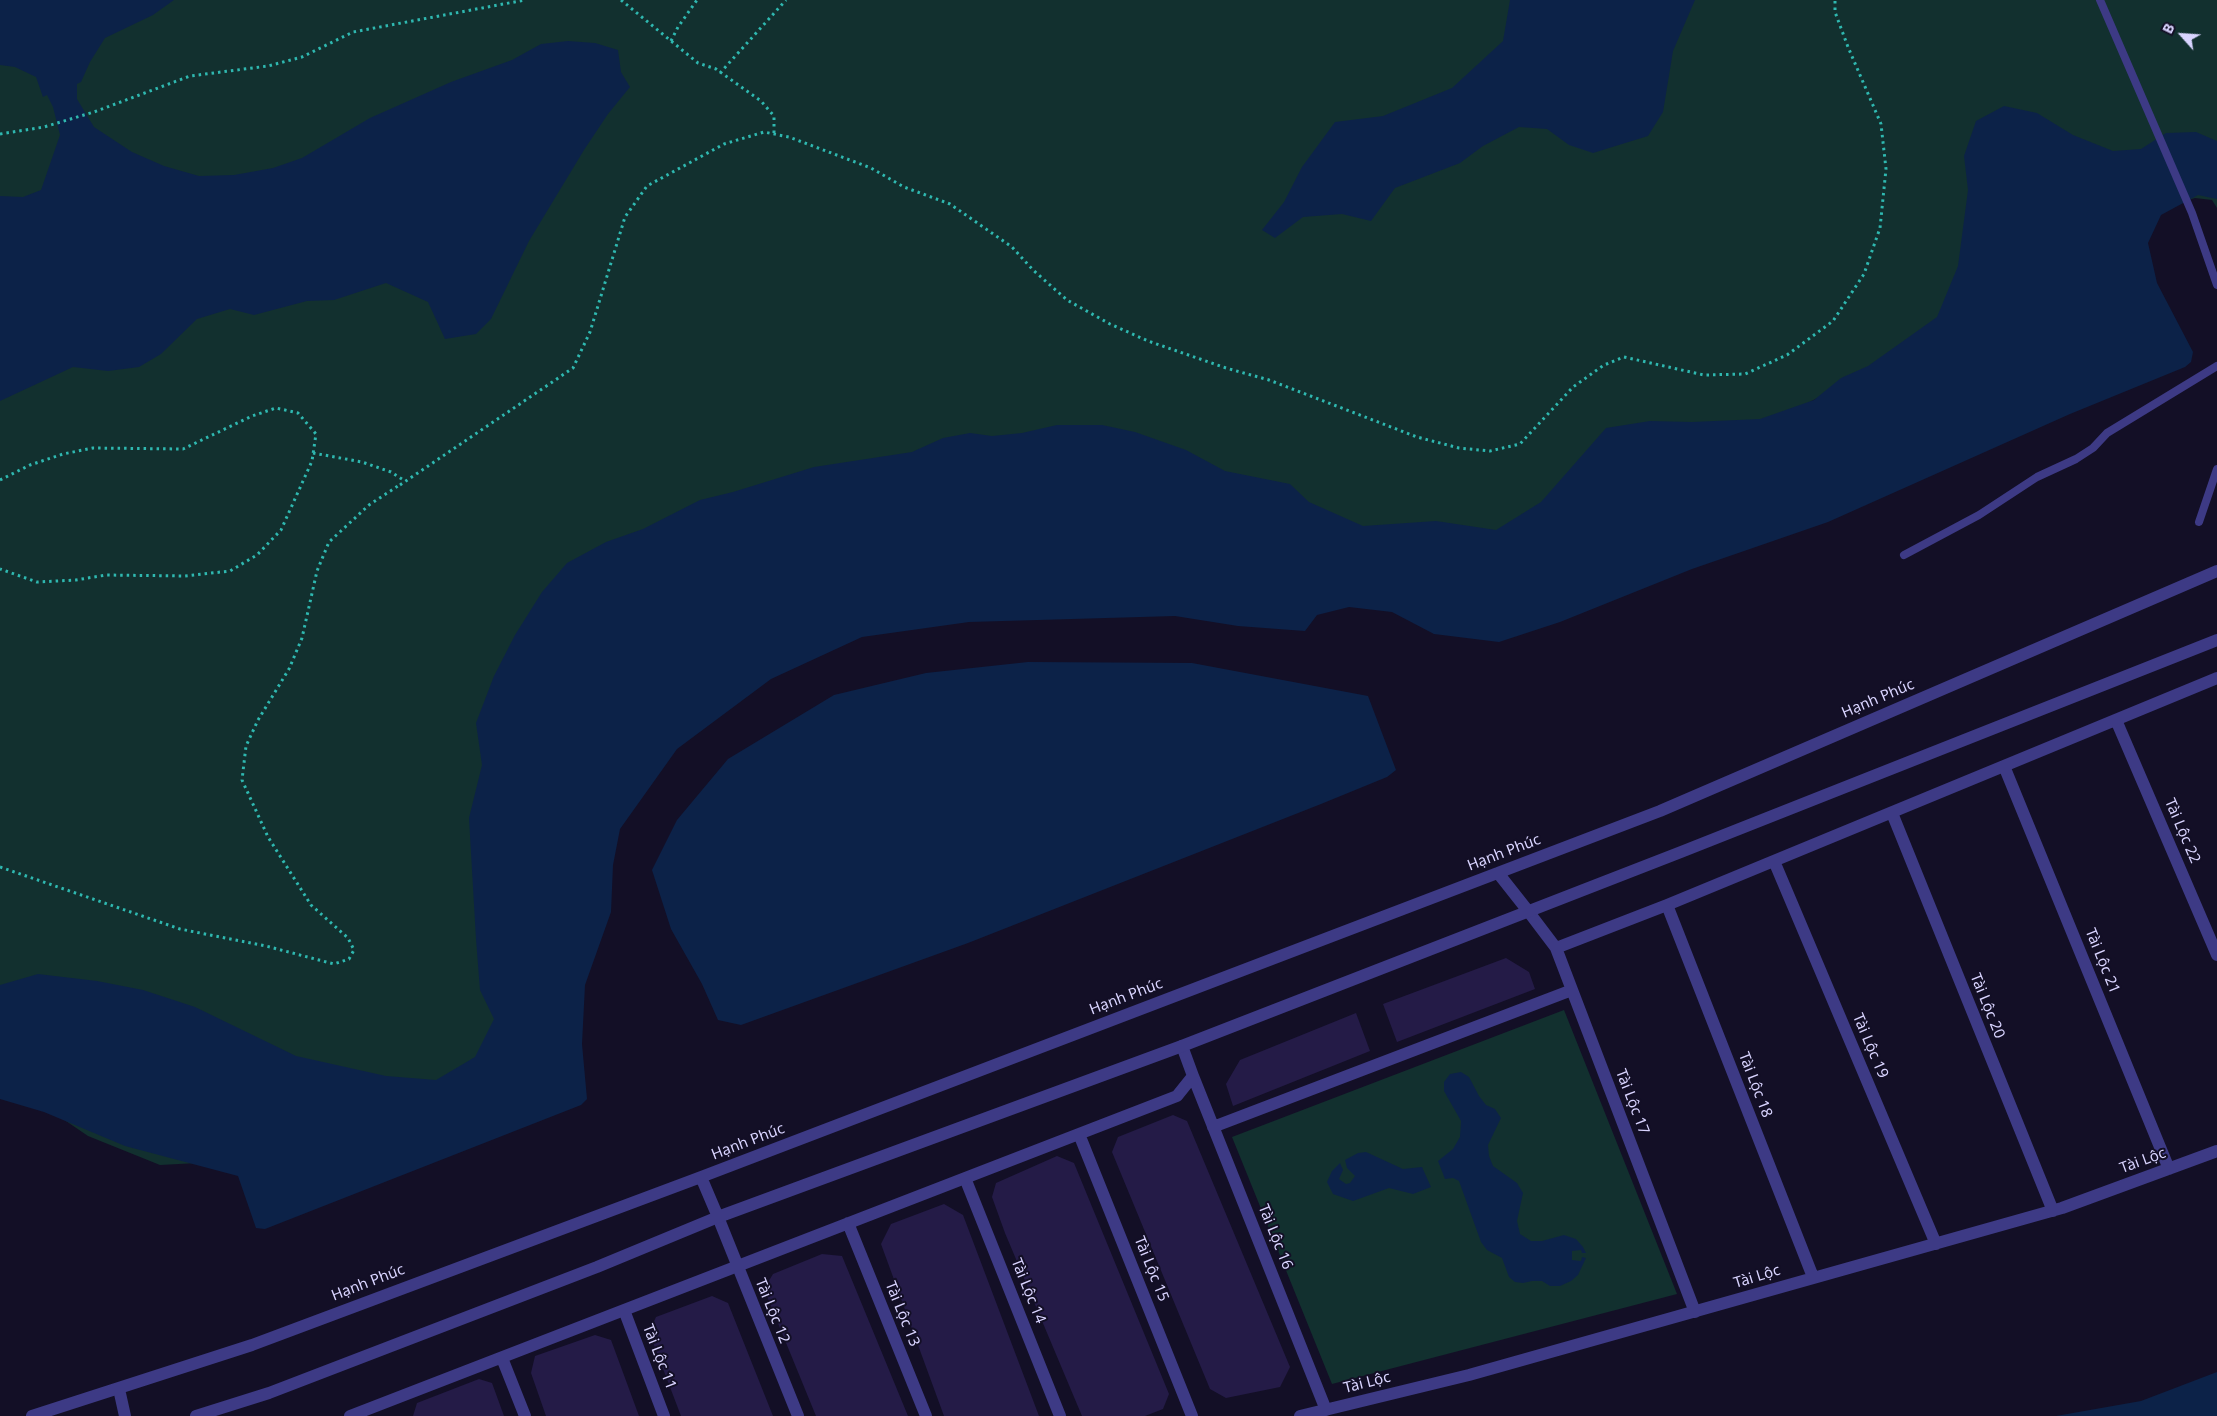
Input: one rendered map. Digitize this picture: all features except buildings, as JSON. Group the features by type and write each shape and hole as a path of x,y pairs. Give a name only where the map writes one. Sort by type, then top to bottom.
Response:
{"street":[{"name":"Hạnh Phúc","path":"32,1416 252,1344 701,1177 1660,811 2217,571"},
{"path":"196,1416 269,1393 596,1267 718,1217 1182,1046 2217,640"},
{"path":"1556,948 1892,813 2217,678"},
{"name":"Tài Lộc 22","path":"2116,720 2217,955"},
{"name":"Tài Lộc 21","path":"2004,766 2169,1169"},
{"name":"Tài Lộc 20","path":"1892,813 2052,1211"},
{"name":"Tài Lộc 19","path":"1774,861 1936,1244"},
{"name":"Tài Lộc 17","path":"1498,873 1556,948 1695,1312"},
{"name":"Tài Lộc 18","path":"1667,904 1813,1277"},
{"path":"1213,1127 1572,990"},
{"name":"Tài Lộc 16","path":"1182,1046 1326,1410"},
{"path":"350,1416 384,1410 502,1358 1177,1096 1193,1076"},
{"name":"Tài Lộc 15","path":"1079,1134 1192,1416"},
{"name":"Tài Lộc","path":"1300,1416 1470,1375 2052,1211 2217,1151"},
{"name":"Tài Lộc 12","path":"701,1177 798,1416"},
{"name":"Tài Lộc 14","path":"965,1178 1060,1416"},
{"name":"Tài Lộc 13","path":"848,1224 926,1416"},
{"name":"Tài Lộc 11","path":"624,1310 664,1416"},
{"path":"502,1358 525,1416"},
{"path":"119,1389 125,1416"}],"lane":[{"path":"2100,0 2192,213 2217,285"},
{"path":"1904,555 1979,514 2037,477 2076,459 2093,448 2107,433 2217,366"},
{"path":"2199,522 2213,489 2217,469"}],"path":[{"path":"0,134 44,127 94,112 190,76 268,66 302,56 353,32 525,0"},
{"path":"621,0 698,63 720,73 761,101 774,116 774,135"},
{"path":"672,41 678,27 697,0"},
{"path":"720,73 786,0"},
{"path":"0,867 180,929 266,946 334,964 349,959 354,950 348,938 311,905 268,838 242,780 246,746 258,720 290,669 302,638 317,571 329,542 369,505 573,368 590,332 625,217 647,186 724,144 764,132 789,137 870,168 904,187 950,204 1012,247 1033,270 1067,300 1118,328 1226,368 1269,380 1416,438 1459,448 1490,452 1520,444 1573,387 1610,363 1624,357 1704,375 1745,374 1788,356 1833,321 1864,274 1880,228 1886,170 1881,124 1835,12 1835,0"},
{"path":"0,480 30,465 63,454 93,448 183,449 252,416 276,408 298,413 316,434 312,461 281,530 257,555 230,571 185,576 115,575 37,582 0,568"},
{"path":"313,453 362,462 391,472 406,482 400,485"}],"green space":[{"path":"0,0 2217,0 2217,208 2212,200 2195,198 2165,207 2144,223 1541,546 1302,549 667,661 489,1089 216,1162 160,1165 88,1136 41,1104 0,1090"},
{"path":"1564,1010 1677,1294 1332,1384 1232,1137"}],"water":[{"path":"0,0 174,0 153,15 105,38 90,62 81,82 77,84 77,99 94,127 132,152 164,166 199,176 234,175 273,168 302,158 370,118 451,82 512,60 541,44 568,41 595,43 618,50 621,72 630,87 608,114 584,150 529,241 491,319 476,334 445,339 428,302 386,283 334,300 307,301 254,315 230,309 197,319 161,354 139,367 108,371 73,367 0,401 0,196 23,197 41,190 60,135 53,107 47,95 43,97 36,77 15,67 0,65"},
{"path":"1510,0 1695,0 1673,51 1663,112 1648,136 1593,153 1569,145 1547,129 1519,127 1483,146 1460,163 1395,188 1371,221 1342,214 1303,217 1275,238 1262,230 1284,202 1302,167 1335,122 1383,116 1452,88 1503,41"},
{"path":"2004,106 2037,113 2073,135 2113,151 2141,149 2166,133 2196,132 2217,141 2217,199 2198,195 2161,215 2148,243 2157,283 2193,352 2191,362 2185,367 2070,414 1828,522 1692,569 1560,622 1499,642 1434,634 1392,612 1349,607 1317,615 1305,631 1238,626 1175,616 969,622 862,637 771,679 677,749 620,829 613,865 611,912 585,985 582,1044 587,1099 581,1105 265,1229 256,1228 238,1176 125,1146 44,1112 0,1099 0,985 38,974 97,981 143,990 195,1007 296,1056 386,1076 436,1080 475,1057 494,1019 480,990 476,939 469,818 482,765 476,723 494,676 515,635 542,592 567,563 606,542 643,529 700,500 814,467 912,452 943,438 970,433 992,436 1022,433 1057,425 1102,425 1135,432 1186,450 1225,471 1290,484 1309,502 1363,526 1436,521 1496,530 1541,502 1606,428 1650,421 1692,422 1760,419 1814,400 1841,378 1868,366 1937,317 1958,266 1968,190 1964,156 1976,121"},
{"path":"1028,662 1192,663 1368,696 1396,770 1387,777 1321,804 968,943 741,1025 718,1020 702,984 671,929 652,870 677,820 728,759 834,695 926,673"},
{"path":"1461,1072 1469,1077 1486,1105 1495,1109 1501,1118 1488,1145 1489,1156 1493,1166 1517,1183 1523,1193 1517,1221 1520,1234 1531,1241 1542,1241 1564,1235 1576,1239 1583,1247 1586,1253 1582,1253 1581,1250 1572,1251 1572,1260 1581,1261 1582,1257 1586,1258 1578,1275 1571,1281 1560,1286 1550,1286 1542,1281 1515,1282 1509,1277 1502,1258 1487,1250 1481,1242 1459,1181 1453,1178 1445,1179 1438,1161 1453,1149 1460,1137 1461,1121 1444,1091 1444,1082 1450,1074"},
{"path":"1366,1152 1403,1169 1422,1167 1431,1187 1413,1194 1389,1188 1353,1201 1333,1194 1327,1182 1332,1171 1340,1163 1343,1170 1339,1179 1346,1184 1350,1183 1355,1176 1347,1168 1345,1160 1358,1153"},
{"path":"2217,1372 2217,1416 2056,1416 2141,1401"}]}
